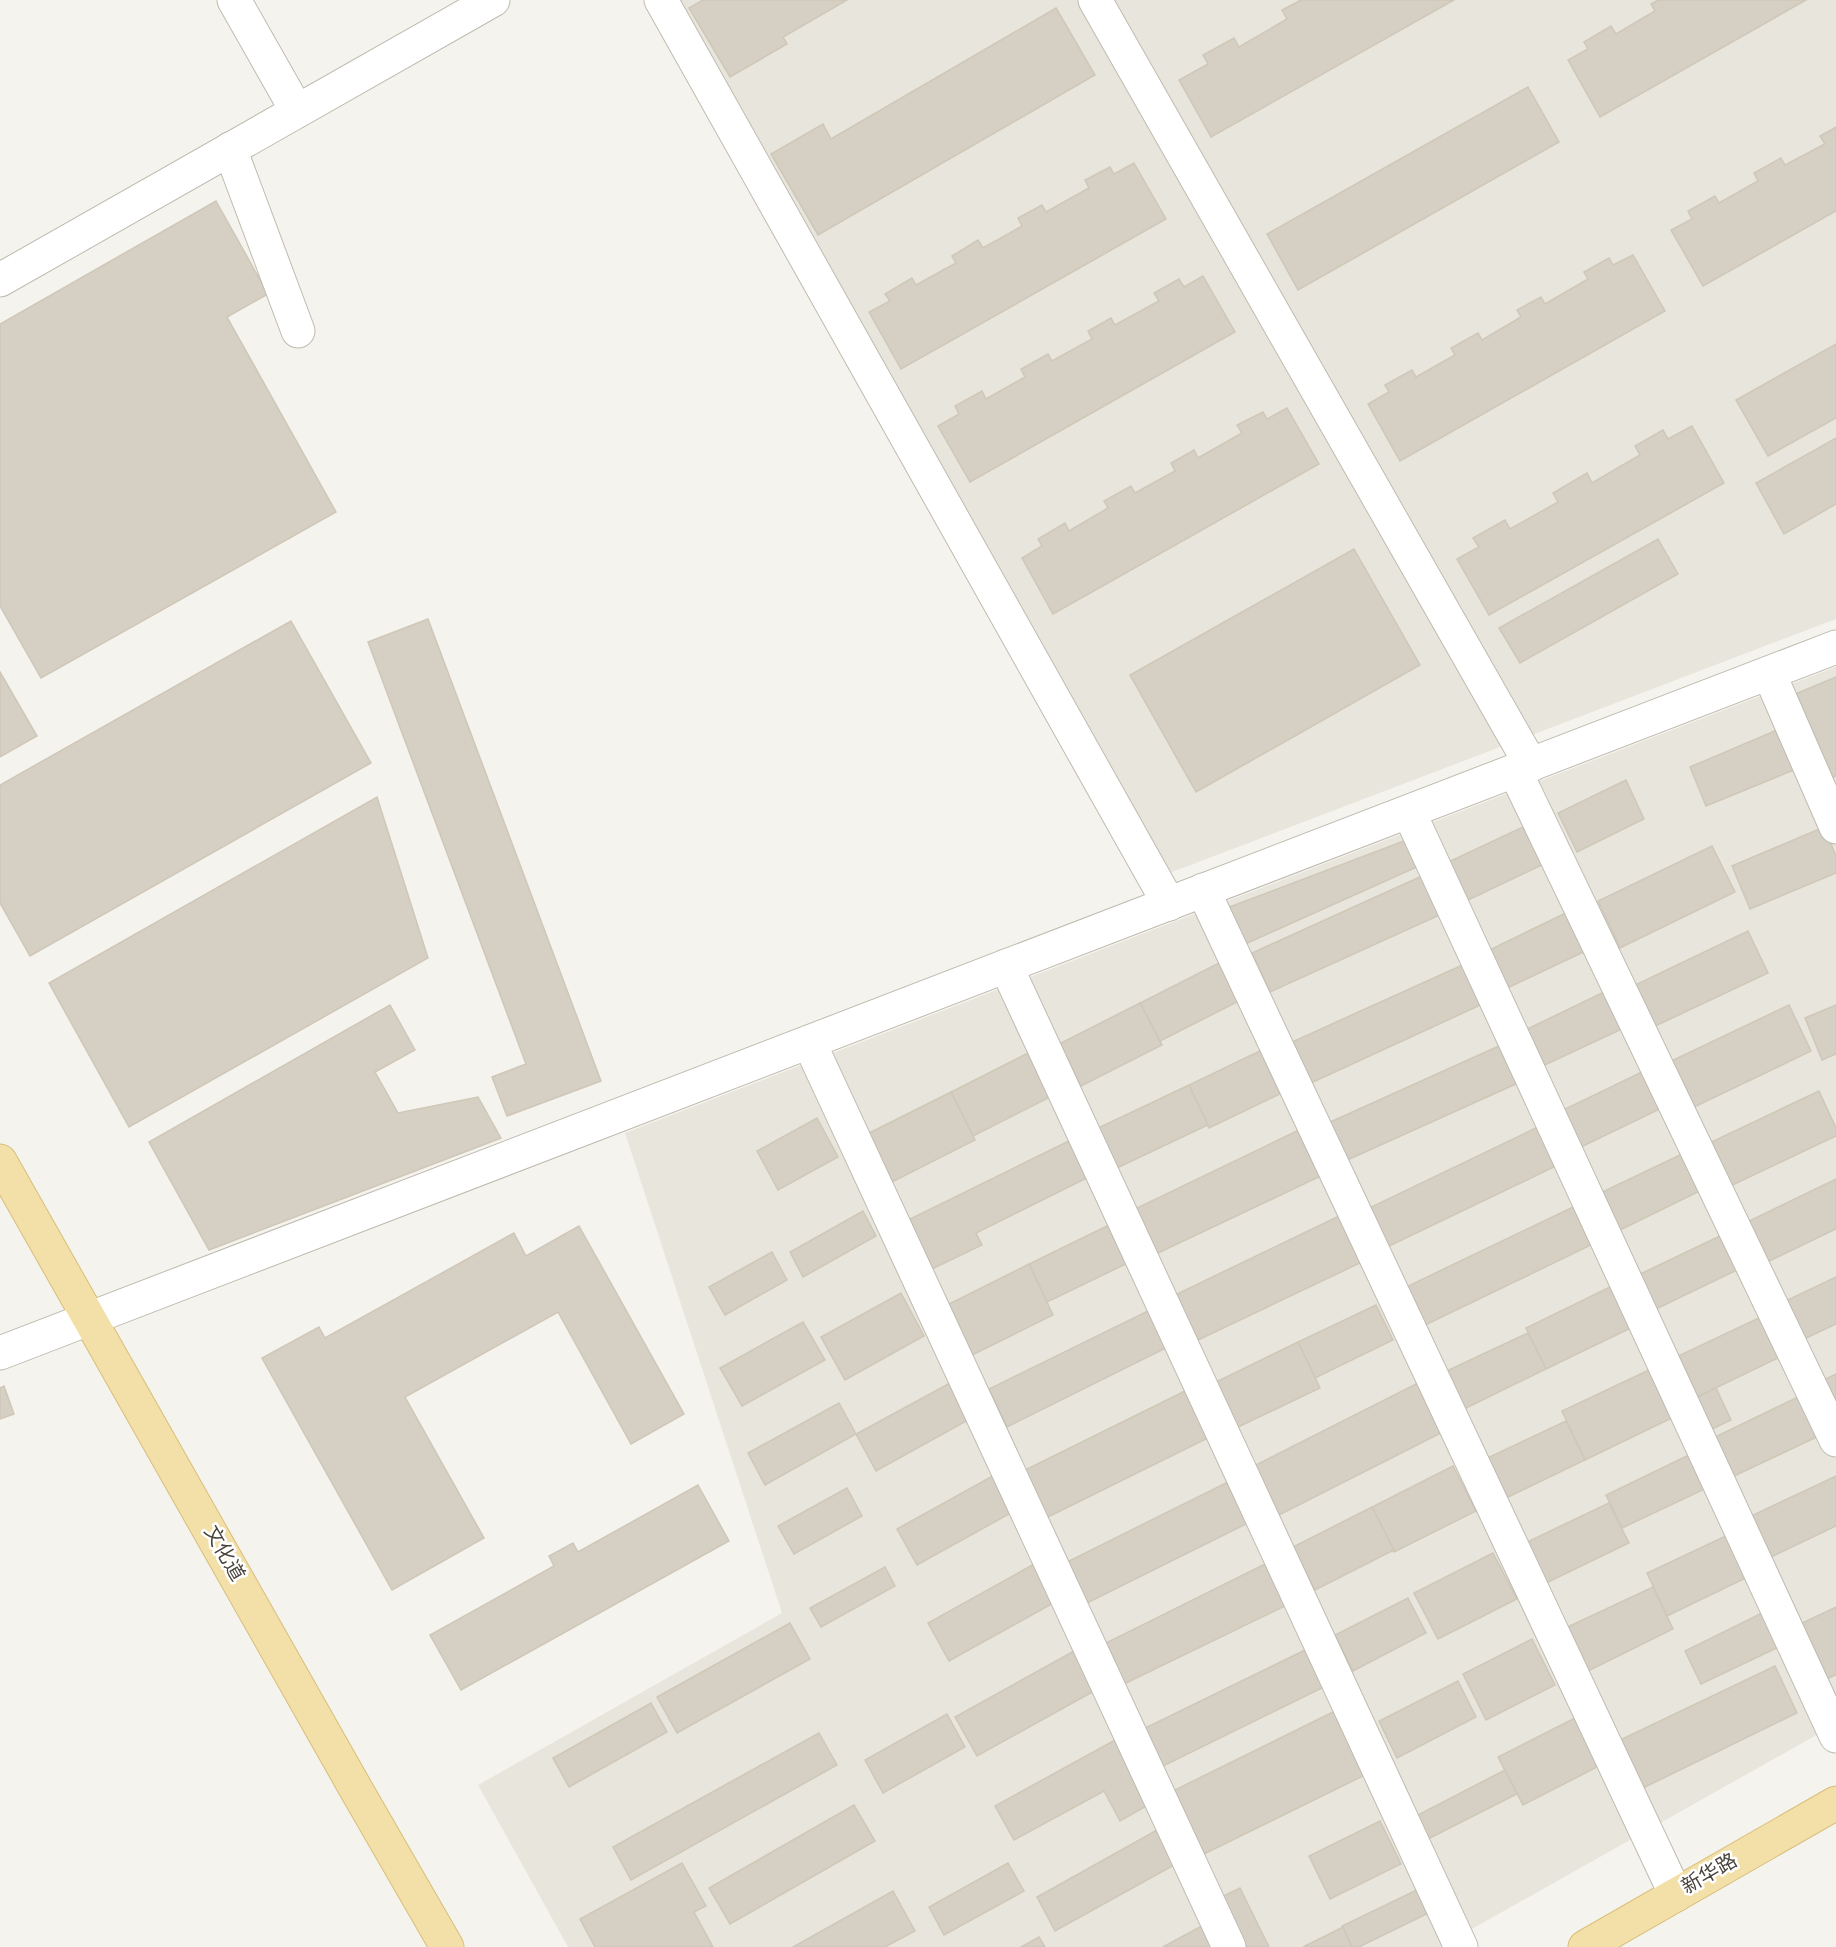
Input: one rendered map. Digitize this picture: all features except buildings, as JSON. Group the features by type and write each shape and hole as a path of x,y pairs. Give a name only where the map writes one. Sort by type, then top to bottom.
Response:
{"main road":[{"name":"文化道","path":"0,1161 447,1947"},
{"name":"新华路","path":"1585,1947 1836,1803"}],"street":[{"path":"234,0 297,111"},
{"path":"661,0 1169,904"},
{"path":"1095,0 1523,768 1836,1440"},
{"path":"0,280 481,3"},
{"path":"230,149 298,331"},
{"path":"0,1353 1836,647"},
{"path":"1769,673 1836,827"},
{"path":"1409,812 1836,1736"},
{"path":"1203,890 1676,1895"},
{"path":"1006,966 1461,1947"},
{"path":"809,1042 1229,1947"}],"shaded area":[{"path":"678,0 1836,0 1836,619 1167,874"},
{"path":"1836,667 1836,1724 1440,1947 568,1947 478,1785 782,1613 625,1133"}]}
